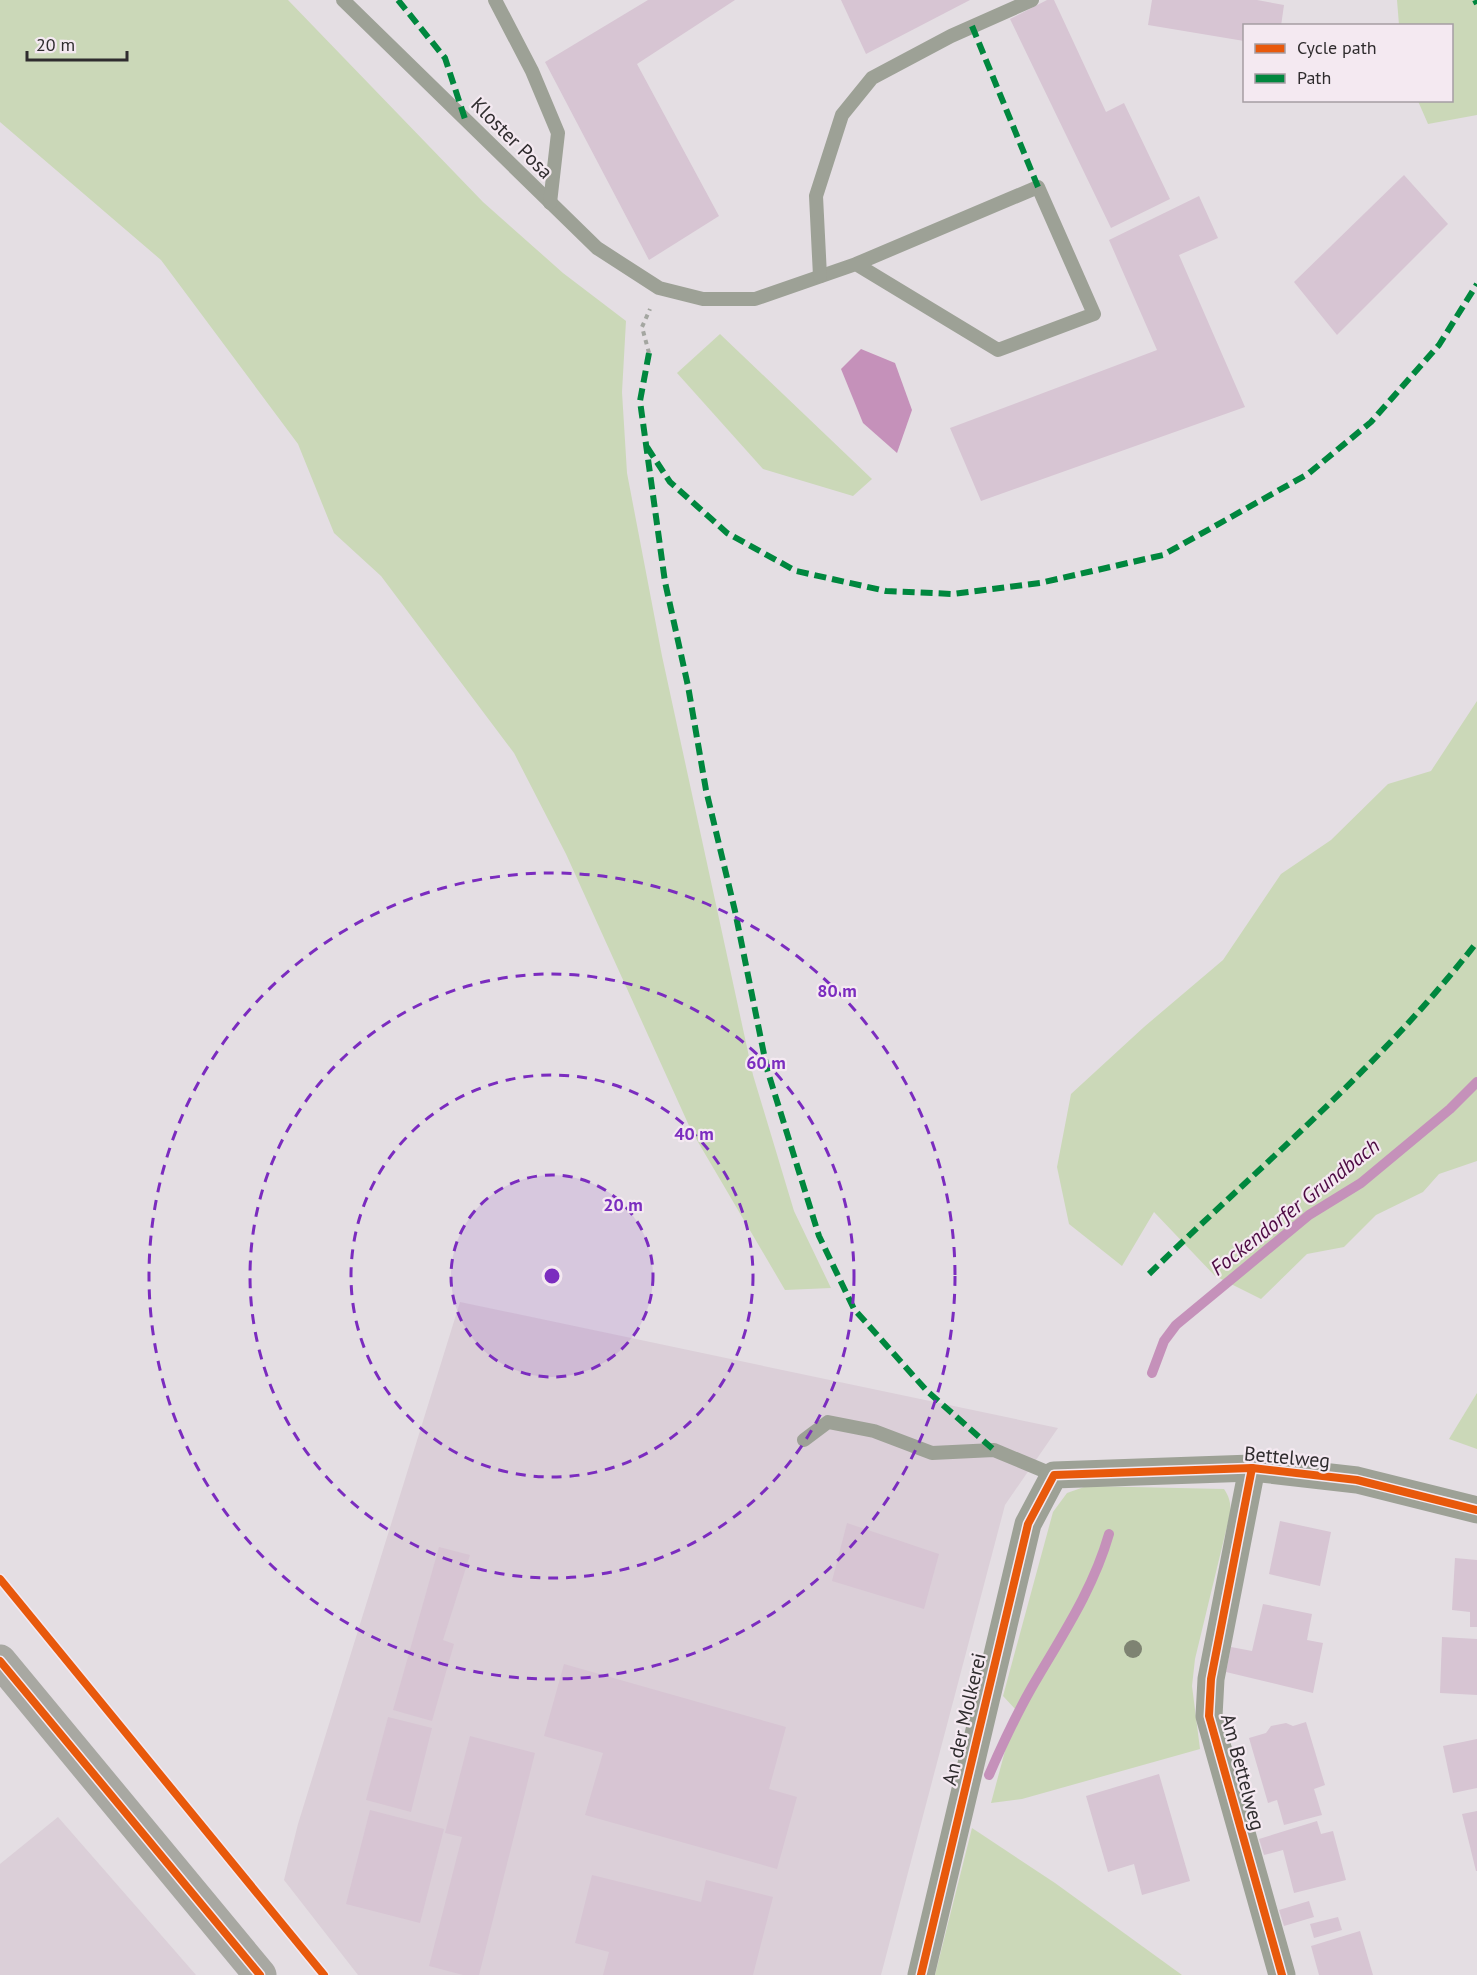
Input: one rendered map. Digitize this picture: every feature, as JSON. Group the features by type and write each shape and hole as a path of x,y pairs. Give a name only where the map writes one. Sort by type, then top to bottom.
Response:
{"street":[{"name":"Bettelweg","path":"1054,1475 1252,1468 1357,1480 1477,1510"},
{"name":"Am Bettelweg","path":"1252,1468 1211,1679 1209,1716 1282,1975"},
{"name":"An der Molkerei","path":"921,1975 1028,1524 1054,1475"},
{"path":"0,1661 260,1975"}],"lane":[{"name":"Kloster Posa","path":"343,0 550,203"},
{"name":"Kloster Posa","path":"495,0 532,71 558,133 550,203"},
{"path":"820,276 816,196 842,115 873,78 951,36 1032,0"},
{"path":"550,203 597,248 658,288 703,299 755,299 856,264 1038,187 1094,314 998,350 856,264"},
{"path":"804,1440 828,1422 874,1431 932,1453 994,1450 1054,1475"}],"path":[{"path":"649,353 642,327 658,288"}],"shaded area":[{"path":"861,349 895,363 912,410 897,453 863,423 841,369"},
{"path":"460,1302 1058,1428 1005,1505 881,1975 358,1975 284,1880 298,1824"},
{"path":"58,1817 196,1975 0,1975 0,1864"}],"green space":[{"path":"0,0 288,0 483,202 563,273 626,321 622,392 627,473 662,656 753,1075 794,1211 831,1288 785,1290 691,1130 566,854 514,753 381,576 334,533 298,444 161,260 0,122"},
{"path":"1397,0 1477,0 1477,115 1428,124 1418,102 1453,102 1453,24 1399,24"},
{"path":"720,334 872,479 853,496 763,469 677,373"},
{"path":"1477,701 1477,1161 1439,1174 1423,1192 1376,1215 1344,1247 1307,1254 1261,1299 1215,1276 1154,1212 1122,1266 1069,1224 1057,1167 1071,1094 1144,1027 1223,960 1281,874 1331,840 1388,784 1431,771"},
{"path":"1477,1393 1477,1449 1449,1439"},
{"path":"1087,1486 1224,1489 1228,1495 1230,1514 1195,1659 1192,1686 1200,1749 1022,1799 991,1803 1016,1710 1003,1696 1053,1512 1067,1493"},
{"path":"972,1828 1055,1883 1182,1975 935,1975"}],"building":[{"path":"648,0 735,0 637,64 719,216 649,260 545,62"},
{"path":"841,0 970,0 866,54"},
{"path":"1047,0 1054,0 1106,112 1124,103 1170,199 1111,228 1010,19"},
{"path":"1152,0 1257,0 1284,5 1281,24 1243,24 1243,41 1148,25"},
{"path":"1404,175 1448,224 1337,335 1294,282"},
{"path":"1199,196 1218,238 1179,255 1245,407 981,501 950,428 1157,350 1109,240"},
{"path":"1280,1521 1331,1532 1320,1586 1269,1574"},
{"path":"847,1523 939,1554 924,1609 832,1581"},
{"path":"439,1547 470,1555 443,1640 454,1644 432,1721 393,1710"},
{"path":"1455,1558 1477,1560 1477,1627 1470,1627 1470,1612 1452,1610"},
{"path":"1263,1604 1312,1614 1307,1640 1323,1643 1313,1693 1226,1672 1231,1647 1252,1651"},
{"path":"1442,1637 1477,1639 1477,1695 1440,1693"},
{"path":"564,1664 786,1727 769,1789 797,1797 777,1869 585,1815 603,1753 544,1736"},
{"path":"388,1717 432,1728 411,1812 366,1800"},
{"path":"1306,1722 1325,1785 1314,1789 1322,1815 1284,1825 1277,1800 1268,1803 1249,1738 1266,1733 1271,1726 1286,1723 1293,1726"},
{"path":"470,1736 535,1753 479,1975 463,1975 429,1966 462,1837 445,1833"},
{"path":"1477,1739 1477,1788 1453,1793 1443,1746"},
{"path":"1159,1774 1190,1881 1142,1895 1134,1864 1108,1872 1086,1796"},
{"path":"370,1810 444,1829 420,1923 346,1904"},
{"path":"1477,1811 1477,1871 1476,1871 1462,1814"},
{"path":"1317,1821 1321,1834 1333,1831 1346,1880 1294,1893 1283,1850 1264,1855 1259,1839"},
{"path":"592,1875 701,1902 706,1880 773,1897 753,1975 603,1975 609,1952 575,1943"},
{"path":"1309,1901 1314,1917 1284,1926 1279,1910"},
{"path":"1338,1917 1342,1930 1314,1938 1310,1924"},
{"path":"1360,1931 1373,1975 1319,1975 1311,1946"}],"waterway":[{"name":"Fockendorfer Grundbach","path":"1152,1373 1164,1341 1176,1325 1309,1215 1361,1183 1450,1109 1477,1082"},
{"name":"Fockendorfer Grundbach","path":"989,1775 1020,1708 1085,1594 1109,1534"}],"marked path":[{"path":"398,0 445,58 465,119"},
{"path":"1475,0 1477,4"},
{"path":"972,26 1038,187"},
{"path":"647,447 670,482 727,533 796,571 886,591 953,594 1040,583 1163,555 1308,474 1371,422 1439,345 1477,284"},
{"path":"649,353 640,401 665,582 688,686 706,790 735,911 767,1069 819,1236 854,1309 927,1391 994,1450"},
{"path":"1149,1274 1361,1073 1440,987 1477,942"}],"cycle path":[{"path":"1252,1468 1211,1679 1209,1716 1282,1975"},
{"path":"921,1975 1028,1524 1054,1475 1252,1468 1357,1480 1477,1510"},
{"path":"0,1579 324,1975"},
{"path":"0,1661 260,1975"}]}
